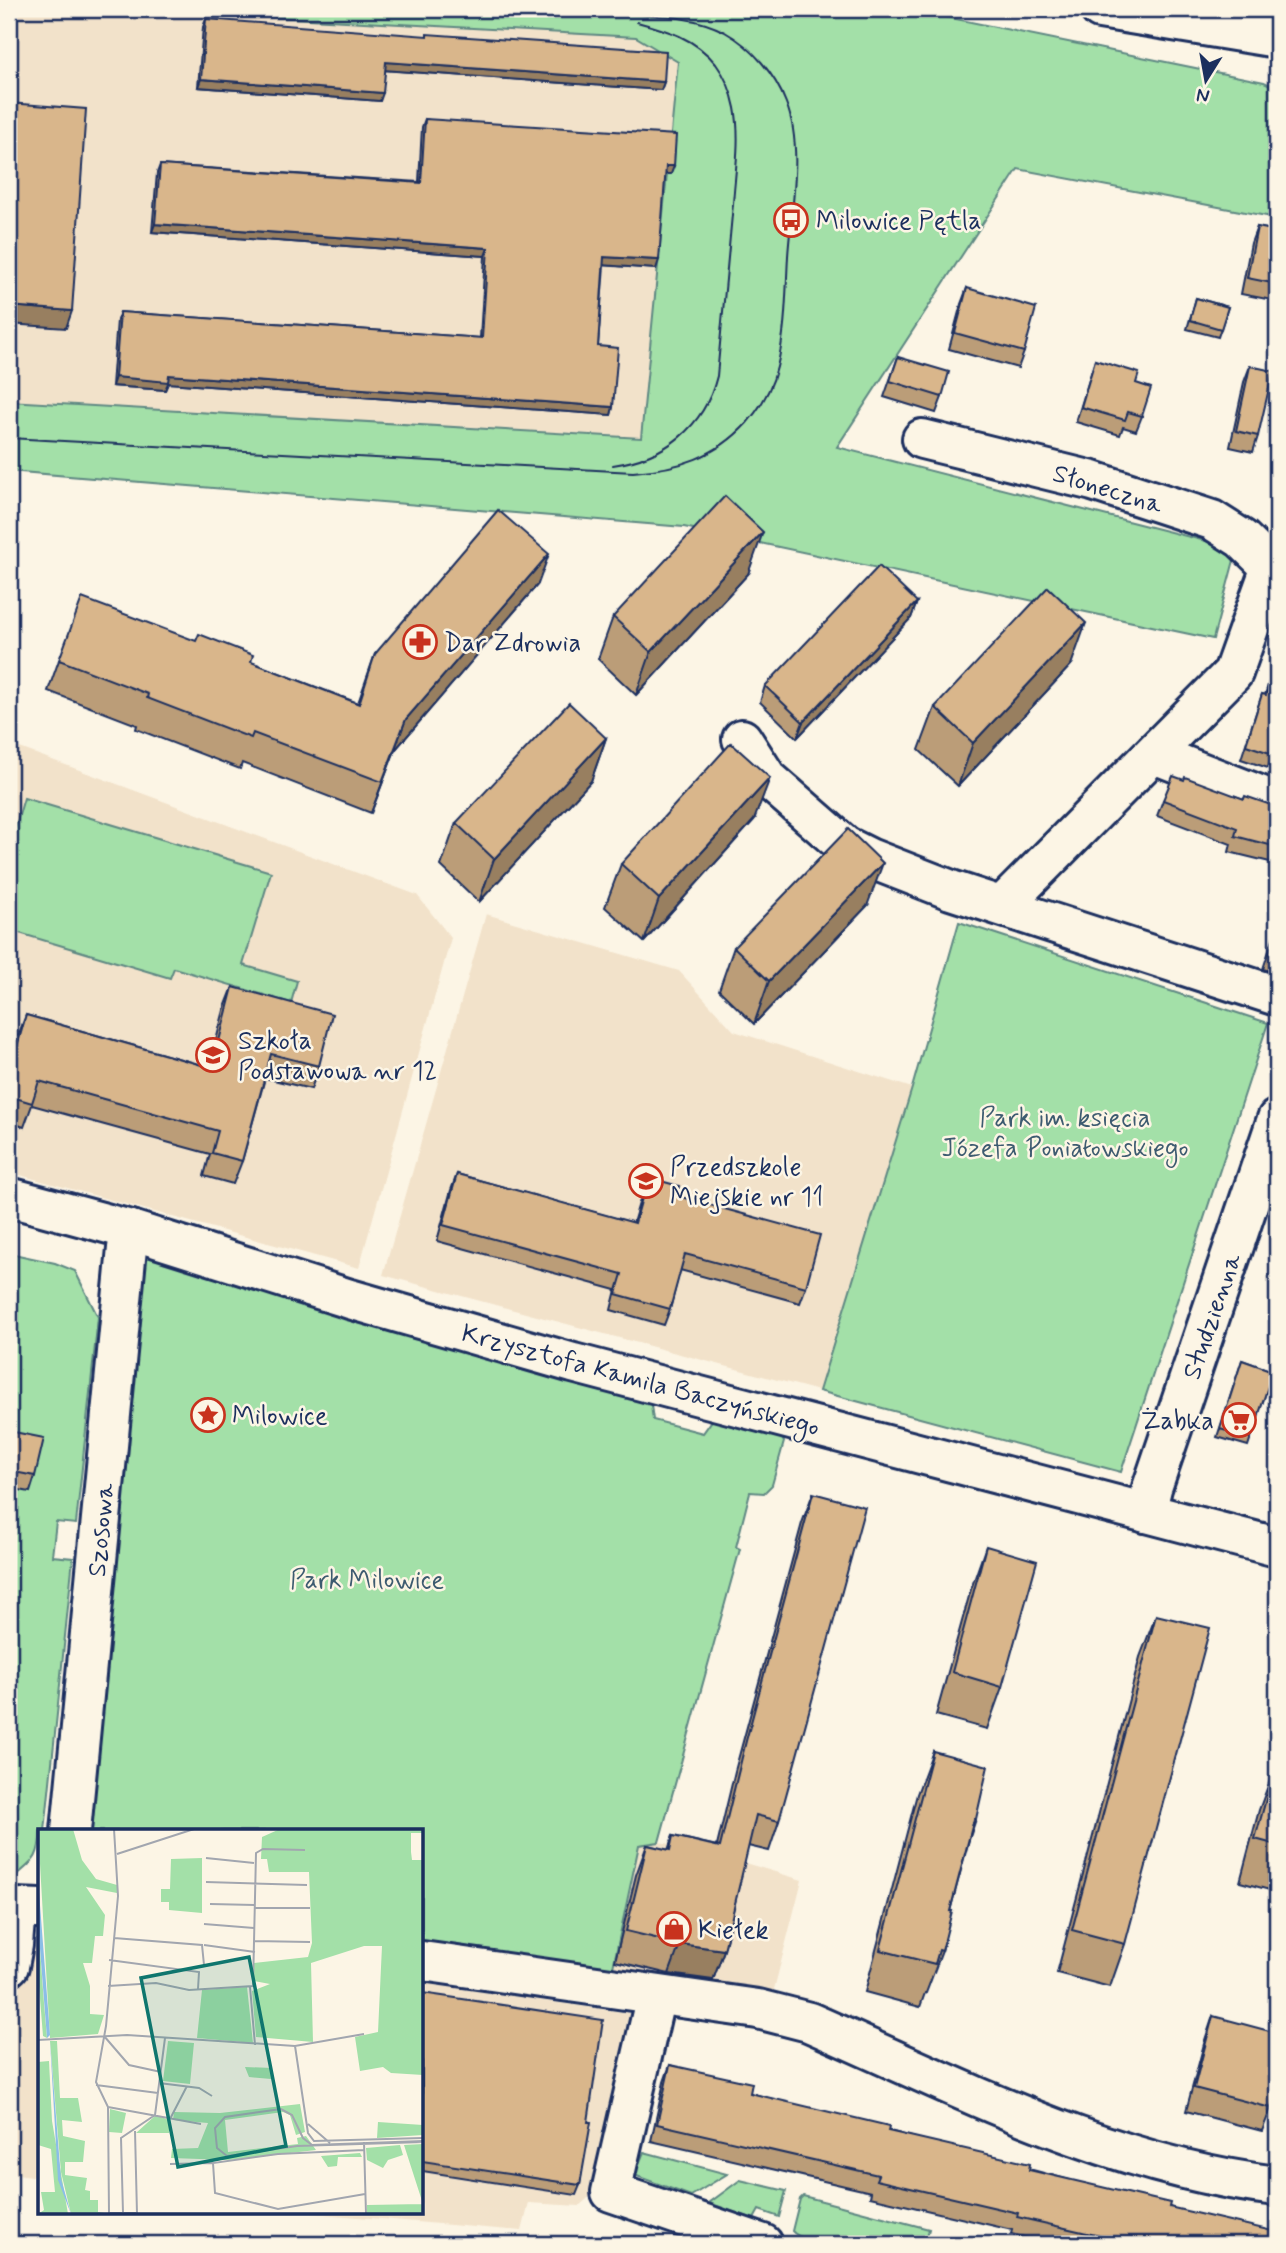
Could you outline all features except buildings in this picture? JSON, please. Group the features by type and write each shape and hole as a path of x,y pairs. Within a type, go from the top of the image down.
{"street":[{"path":"1100,9 1277,38"},
{"name":"Słoneczna","path":"922,439 1093,481 1212,520 1242,539 1274,570"},
{"path":"1002,906 1233,673 1274,570"},
{"path":"742,739 767,778 845,846 881,863 1002,906 1277,996"},
{"path":"1154,754 1277,802"},
{"name":"Studzienna","path":"1146,1513 1152,1488 1276,1129"},
{"name":"Krzysztofa Kamila Baczyńskiego","path":"9,1197 131,1230 350,1299 573,1363 1277,1547"},
{"name":"Szosowa","path":"71,1829 127,1248 131,1230"},
{"path":"9,1966 16,1908 38,1909"},
{"path":"424,1961 758,2009 809,2022 979,2097 1131,2157 1206,2175 1277,2186"},
{"path":"656,1995 611,2192 764,2244"}],"shaded area":[{"path":"9,9 127,9 636,37 678,62 641,438 9,401"},
{"name":"Szkoła Podstawowa nr 12","path":"9,744 417,895 451,938 359,1268 9,1172"},
{"name":"Przedszkole Miejskie nr 11","path":"486,914 679,971 734,1031 912,1088 819,1391 383,1275"},
{"path":"659,1842 694,1848 802,1880 771,2001 611,1977 639,1844"},
{"path":"38,1940 38,2177 9,2173 9,2008 19,1957"},
{"path":"424,1983 636,2014 603,2185 579,2206 529,2203 522,2231 323,2214 424,2214"}],"green space":[{"path":"127,9 907,9 1264,82 1277,88 1277,218 1018,169 837,447 1237,549 1213,639 684,527 9,471 9,401 641,438 678,62 636,37"},
{"path":"24,798 271,872 243,965 297,981 291,1003 174,968 170,978 9,930 9,849"},
{"name":"Park im. księcia Józefa Poniatowskiego","path":"959,922 1268,1023 1121,1472 819,1391 912,1088"},
{"name":"Park Milowice","path":"147,1252 650,1398 653,1420 703,1433 716,1415 778,1433 784,1442 772,1485 764,1493 750,1492 736,1547 740,1549 659,1842 639,1845 611,1977 424,1954 424,1829 87,1829 135,1268"},
{"path":"9,1253 55,1263 75,1271 98,1317 76,1524 56,1522 52,1556 73,1558 45,1829 38,1829 36,1856 9,1882"},
{"path":"644,2152 727,2174 691,2196 634,2175"},
{"path":"740,2180 786,2191 779,2217 759,2210 754,2219 709,2203"},
{"path":"803,2196 929,2229 925,2244 834,2244 801,2237 792,2231"}],"tram line":[{"path":"9,438 633,472 665,468 695,459 735,435 752,417 769,390 782,340 795,159 791,121 781,92 769,72 744,45 725,32 699,22 657,16 504,9"},
{"path":"613,465 649,455 679,437 692,425 711,394 717,376 737,156 735,108 728,85 716,64 690,41 637,22"}],"place":[{"name":"Milowice Pętla","path":"791,220"},
{"name":"Dar Zdrowia","path":"420,642"},
{"name":"Szkoła Podstawowa nr 12","path":"213,1055"},
{"name":"Przedszkole Miejskie nr 11","path":"646,1181"},
{"name":"Milowice","path":"208,1415"},
{"name":"Żabka","path":"1239,1420"},
{"name":"Kiełek","path":"674,1929"}]}
